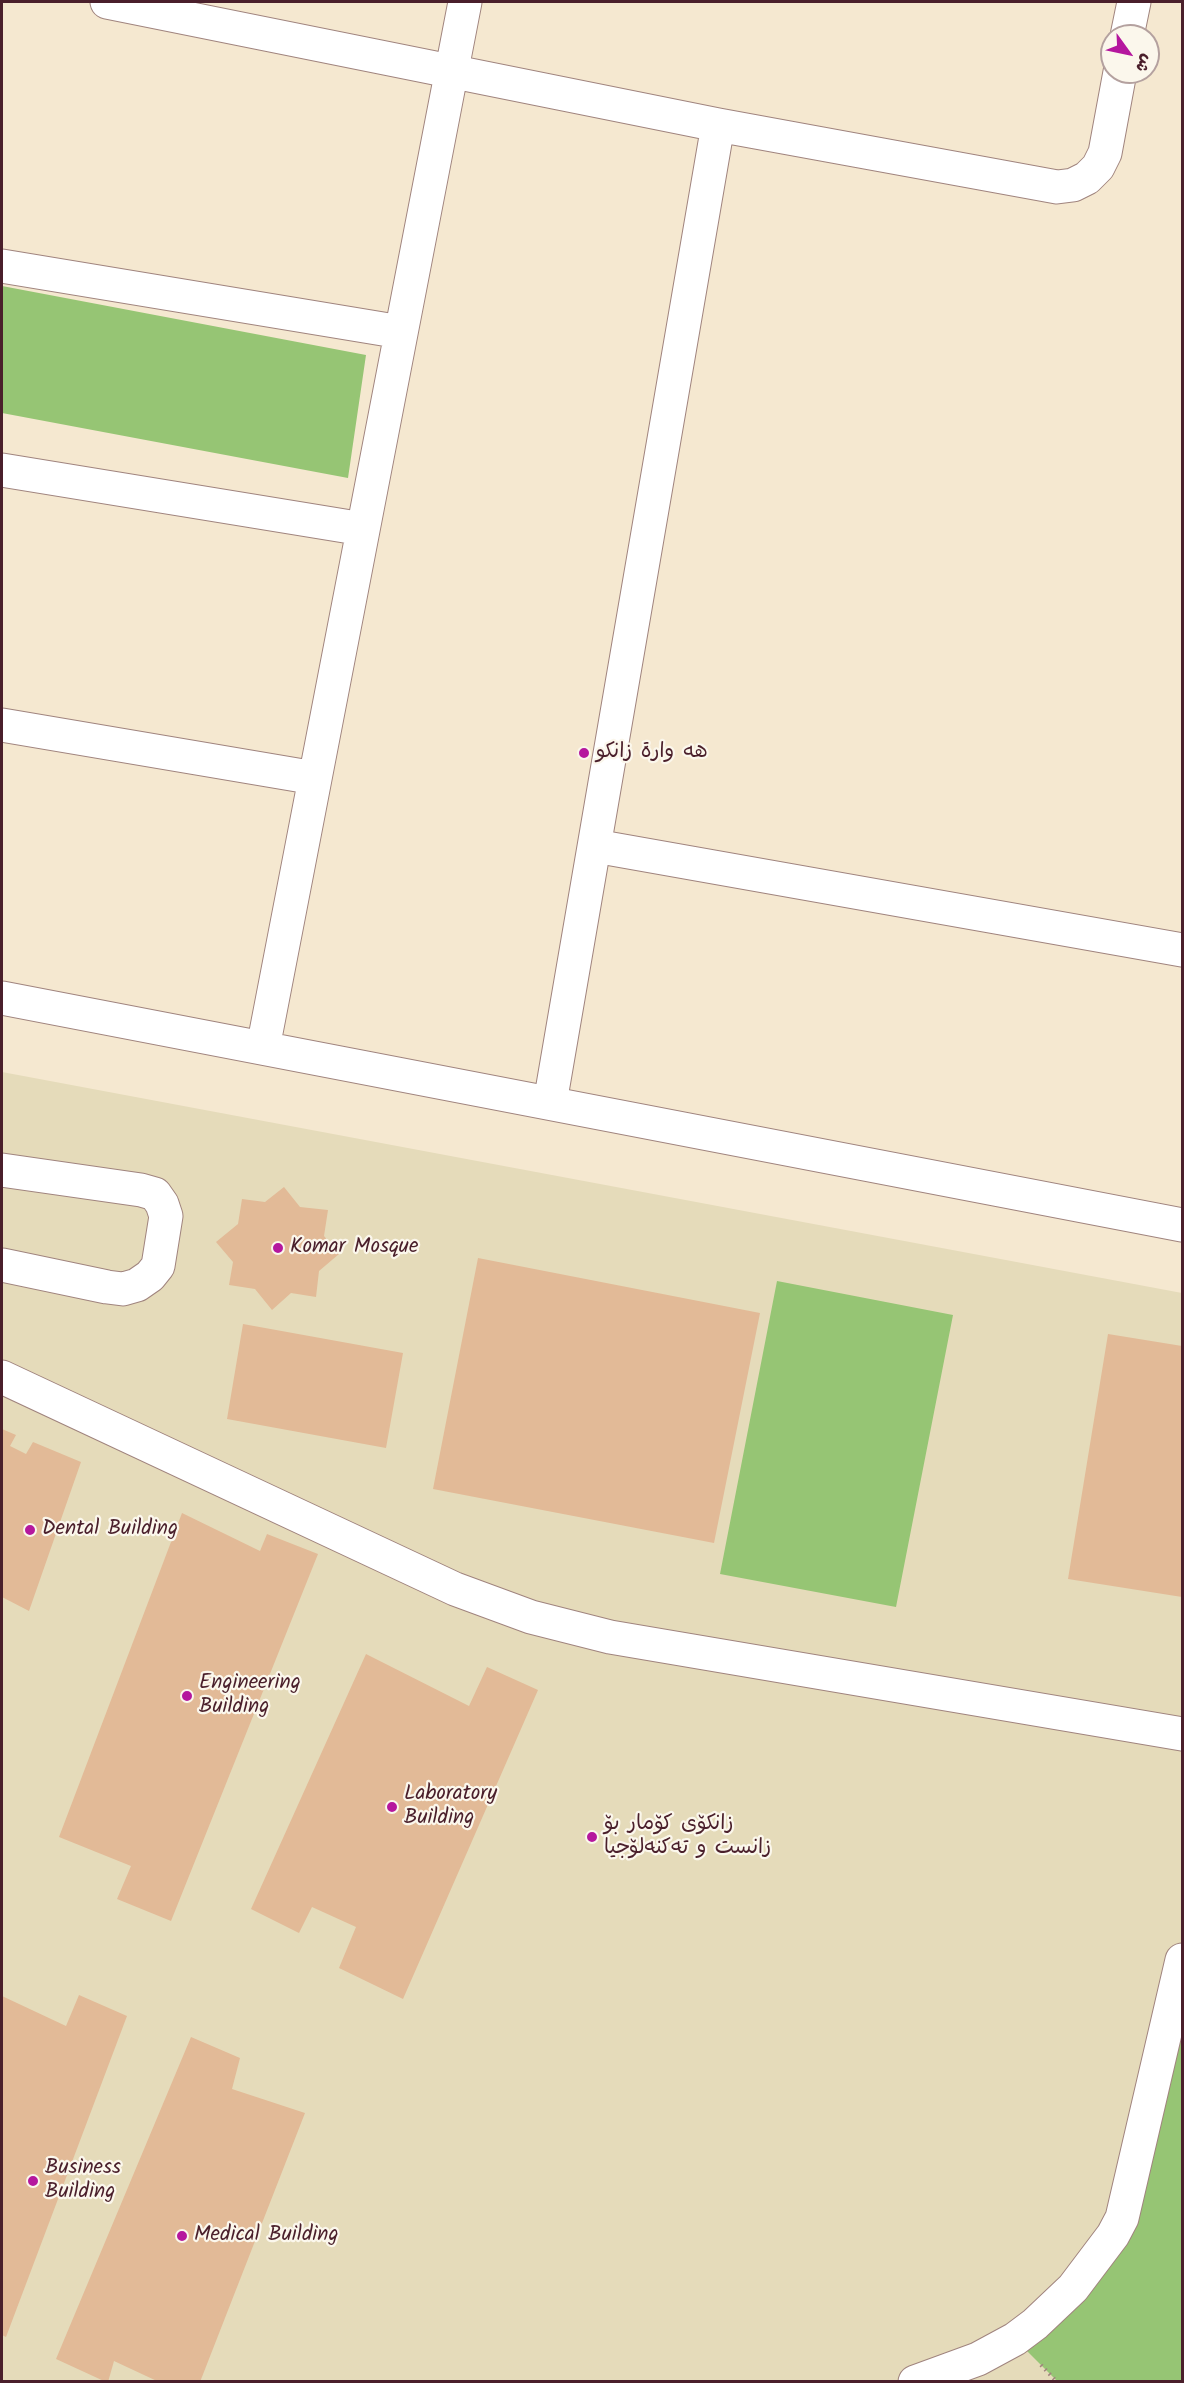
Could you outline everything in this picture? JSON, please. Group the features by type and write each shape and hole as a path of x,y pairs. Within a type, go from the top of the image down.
{"street":[{"path":"107,2 718,125 1057,187 1073,185 1087,178 1098,167 1105,153 1118,84"},
{"path":"263,1048 465,2"},
{"path":"1129,24 1134,2"},
{"path":"550,1103 718,125"},
{"path":"2,266 401,332"},
{"path":"2,470 363,529"},
{"path":"2,725 315,778"},
{"path":"595,846 1182,950"},
{"path":"2,998 1182,1225"},
{"path":"2,1170 156,1194 166,1216 158,1266 138,1286 123,1289 3,1271"},
{"path":"2,1377 455,1589 531,1617 610,1637 1182,1734"},
{"path":"915,2382 978,2359 1015,2339 1035,2324 1072,2288 1103,2251 1122,2218 1181,1977"}],"shaded area":[{"name":"زانکۆی کۆمار بۆ زانست و تەکنەلۆجیا","path":"2,1072 1182,1293 1182,2381 2,2381"}],"green space":[{"path":"2,286 366,355 348,478 2,413"},
{"path":"777,1281 953,1315 896,1607 720,1574"},
{"path":"1182,1986 1182,2381 1057,2381 1015,2339 1089,2270"}],"building":[{"name":"Komar Mosque","path":"284,1187 300,1207 328,1210 324,1236 339,1254 319,1271 316,1297 291,1293 272,1310 255,1289 229,1285 233,1262 216,1242 238,1224 242,1199 265,1202"},
{"path":"478,1258 760,1313 714,1543 433,1489"},
{"path":"243,1324 403,1353 386,1448 227,1419"},
{"path":"1108,1334 1182,1346 1182,1597 1068,1579"},
{"name":"Dental Building","path":"2,1429 16,1435 10,1446 26,1454 33,1442 81,1462 29,1611 2,1597"},
{"name":"Engineering Building","path":"182,1513 260,1551 267,1534 318,1554 171,1921 117,1899 131,1866 59,1837"},
{"name":"Laboratory Building","path":"366,1654 469,1706 487,1667 538,1690 403,1999 339,1968 356,1927 312,1907 299,1933 251,1909"},
{"name":"Business Building","path":"79,1995 127,2016 6,2337 2,2335 2,1996 66,2026"},
{"name":"Medical Building","path":"191,2037 240,2058 232,2089 305,2113 200,2382 159,2382 114,2361 108,2382 106,2382 56,2359"}],"place":[{"name":"هه وارة زانكو","path":"584,753"},
{"name":"Komar Mosque","path":"278,1248"},
{"name":"Dental Building","path":"30,1530"},
{"name":"Engineering Building","path":"187,1696"},
{"name":"Laboratory Building","path":"392,1807"},
{"name":"زانکۆی کۆمار بۆ زانست و تەکنەلۆجیا","path":"592,1837"},
{"name":"Business Building","path":"33,2181"},
{"name":"Medical Building","path":"182,2236"}]}
